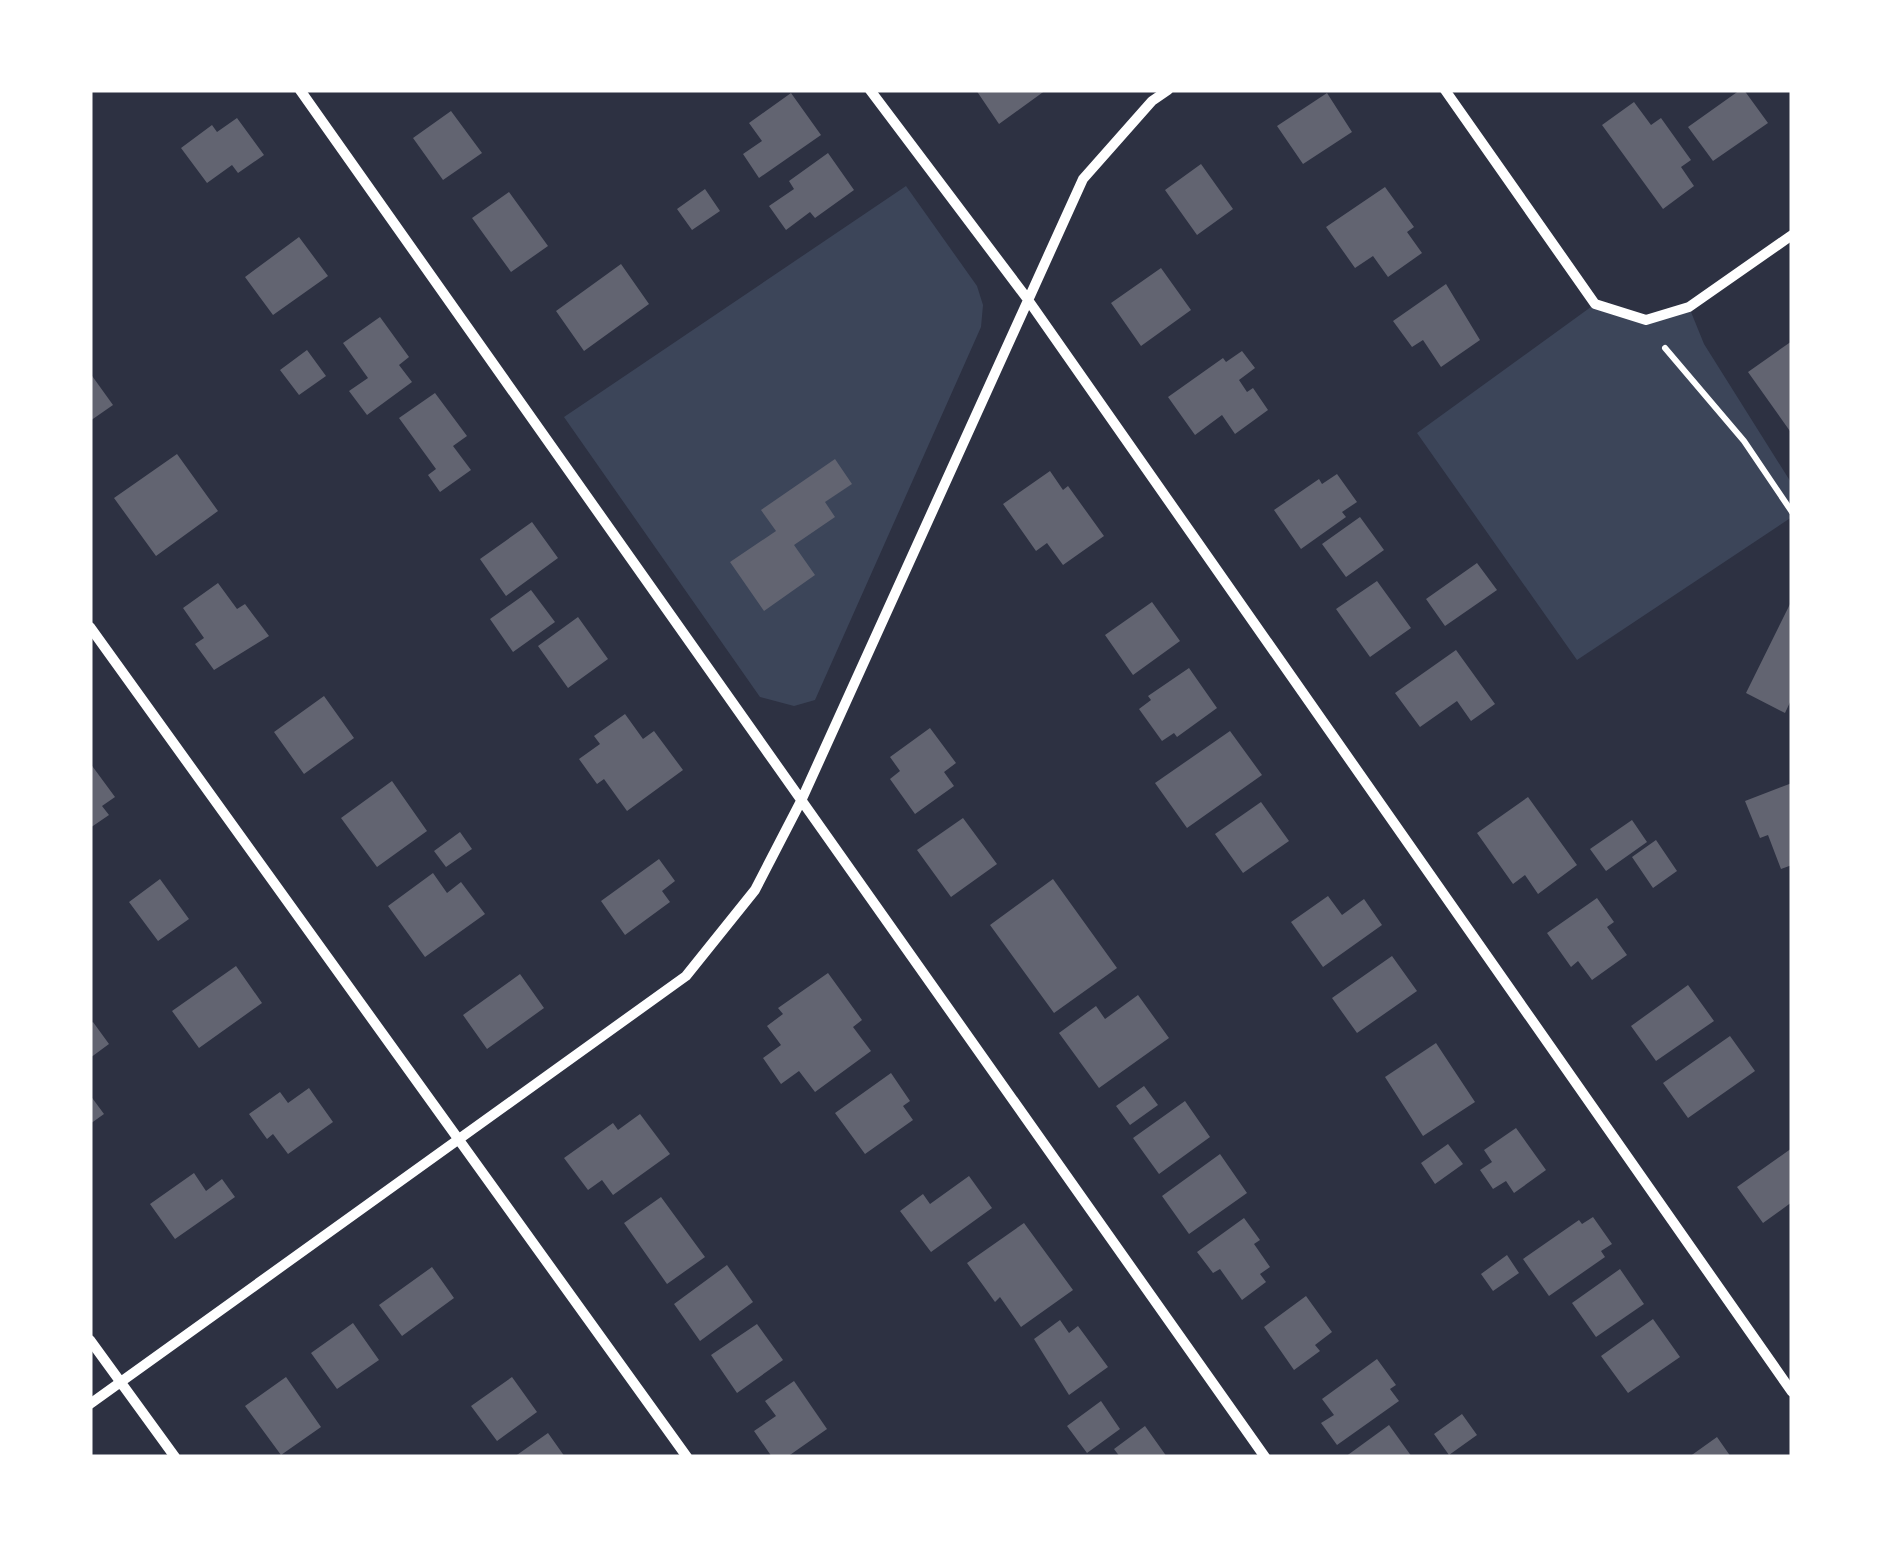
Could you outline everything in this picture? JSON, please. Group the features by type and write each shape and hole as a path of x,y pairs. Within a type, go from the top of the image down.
{"street":[{"path":"300,90 1265,1457"},
{"path":"870,90 1026,297 1792,1392"},
{"path":"90,1404 460,1142 686,976 755,890 801,801 1026,297 1083,180 1152,101 1168,90"},
{"path":"1445,90 1595,304 1646,320 1690,307 1792,234"},
{"path":"90,627 687,1457"},
{"path":"90,1340 174,1457"}],"path":[{"path":"1666,348 1744,442 1792,512"}],"shaded area":[{"path":"906,186 977,286 983,305 981,327 815,700 794,706 760,697 564,417"},
{"path":"1595,304 1646,320 1689,307 1704,344 1792,484 1792,517 1577,660 1417,433"}],"building":[{"path":"976,90 1046,90 999,124"},
{"path":"1744,90 1768,123 1713,161 1688,127"},
{"path":"791,93 821,135 759,178 743,154 762,141 749,123"},
{"path":"1327,93 1352,132 1303,164 1277,126"},
{"path":"1634,102 1651,125 1661,118 1691,160 1681,167 1694,186 1663,209 1602,125"},
{"path":"451,111 482,153 443,180 413,138"},
{"path":"237,118 264,155 238,173 232,165 207,183 181,148 212,125 217,132"},
{"path":"828,153 854,190 815,218 810,212 786,230 769,206 794,189 789,181"},
{"path":"1201,164 1233,209 1197,235 1165,190"},
{"path":"1385,187 1414,227 1407,232 1422,253 1388,277 1373,256 1355,268 1326,227"},
{"path":"705,189 720,211 692,230 677,209"},
{"path":"509,192 548,246 511,272 472,218"},
{"path":"299,237 328,276 273,315 245,277"},
{"path":"621,264 649,304 584,351 556,311"},
{"path":"1161,268 1191,310 1141,346 1111,303"},
{"path":"1446,284 1480,340 1441,367 1423,340 1412,347 1393,321"},
{"path":"380,317 409,357 399,365 412,382 367,415 349,391 368,378 343,343"},
{"path":"1792,341 1792,434 1748,372"},
{"path":"307,350 326,376 299,395 280,370"},
{"path":"1242,351 1255,368 1239,380 1247,392 1253,388 1268,410 1235,434 1222,415 1195,435 1168,397 1223,358 1226,362"},
{"path":"90,373 113,405 90,421"},
{"path":"435,393 467,436 453,446 471,470 440,492 428,475 436,469 399,418"},
{"path":"177,454 218,511 156,556 114,498"},
{"path":"835,459 852,484 825,502 835,517 794,545 815,575 764,611 730,562 776,531 761,510"},
{"path":"1050,471 1063,490 1068,486 1104,536 1063,565 1047,543 1036,551 1003,504"},
{"path":"1337,474 1357,502 1342,512 1346,517 1301,549 1274,510 1319,479 1322,484"},
{"path":"1360,517 1384,550 1346,577 1322,544"},
{"path":"532,522 558,558 506,596 480,559"},
{"path":"1477,563 1497,590 1445,626 1426,599"},
{"path":"1377,581 1411,628 1370,657 1336,609"},
{"path":"218,583 237,609 245,604 269,636 214,670 195,644 204,638 183,608"},
{"path":"531,590 555,622 513,652 490,619"},
{"path":"1792,600 1792,698 1785,713 1746,693"},
{"path":"1152,602 1180,641 1133,675 1105,635"},
{"path":"578,617 608,659 568,688 538,646"},
{"path":"1456,650 1495,704 1471,721 1457,701 1420,727 1395,693"},
{"path":"1189,668 1217,708 1177,737 1174,733 1162,741 1139,709 1151,700 1148,696"},
{"path":"324,696 354,738 304,774 274,732"},
{"path":"625,714 643,739 654,731 683,770 627,811 604,779 597,784 579,759 600,744 594,736"},
{"path":"930,728 956,763 944,772 954,786 915,814 890,779 900,771 890,757"},
{"path":"1230,731 1262,775 1187,828 1155,783"},
{"path":"90,763 115,797 102,806 109,815 90,828"},
{"path":"392,781 427,831 377,867 341,818"},
{"path":"1792,783 1792,865 1781,869 1768,835 1760,838 1745,801"},
{"path":"1528,797 1577,865 1538,894 1525,875 1513,884 1477,833"},
{"path":"1261,802 1289,841 1243,873 1215,834"},
{"path":"963,818 997,864 951,897 917,850"},
{"path":"1632,820 1647,842 1606,871 1590,849"},
{"path":"460,832 472,849 446,867 434,851"},
{"path":"1656,840 1677,871 1653,888 1632,857"},
{"path":"659,859 675,881 662,891 670,902 625,935 601,901"},
{"path":"433,873 447,893 461,882 485,914 425,957 388,906"},
{"path":"160,879 189,919 158,941 129,902"},
{"path":"1053,879 1117,968 1054,1013 990,925"},
{"path":"1328,896 1342,915 1364,899 1382,925 1323,967 1291,922"},
{"path":"1597,898 1614,922 1607,927 1627,955 1592,980 1578,961 1571,967 1547,933"},
{"path":"1392,956 1417,991 1357,1033 1332,998"},
{"path":"236,966 262,1003 199,1048 172,1011"},
{"path":"828,973 862,1020 853,1027 871,1051 815,1092 799,1071 781,1084 763,1058 781,1045 767,1026 783,1014 778,1008"},
{"path":"520,974 544,1008 487,1049 463,1015"},
{"path":"1688,985 1714,1021 1656,1061 1631,1026"},
{"path":"1138,995 1169,1038 1099,1088 1059,1033 1096,1006 1105,1019"},
{"path":"93,1022 109,1044 90,1058 90,1024"},
{"path":"1730,1036 1755,1071 1688,1118 1663,1083"},
{"path":"1436,1043 1475,1102 1423,1136 1385,1077"},
{"path":"891,1073 910,1101 903,1106 913,1120 865,1154 835,1113"},
{"path":"1144,1086 1158,1105 1130,1125 1116,1106"},
{"path":"309,1088 333,1122 288,1154 273,1134 267,1139 249,1114 280,1092 288,1103"},
{"path":"90,1095 104,1114 90,1124"},
{"path":"1185,1101 1210,1137 1159,1174 1133,1138"},
{"path":"640,1114 670,1154 613,1195 602,1180 588,1190 564,1158 613,1123 618,1130"},
{"path":"1516,1128 1546,1170 1514,1193 1506,1181 1493,1189 1480,1170 1492,1162 1484,1150"},
{"path":"1448,1144 1463,1164 1435,1184 1421,1163"},
{"path":"1792,1148 1792,1202 1763,1223 1737,1187"},
{"path":"1220,1154 1247,1193 1189,1234 1162,1196"},
{"path":"194,1173 206,1191 222,1179 235,1197 175,1239 150,1204"},
{"path":"969,1176 992,1208 931,1252 900,1211 923,1194 930,1204"},
{"path":"661,1197 705,1257 667,1284 624,1223"},
{"path":"1593,1217 1612,1244 1601,1251 1605,1257 1549,1296 1523,1259 1579,1220 1582,1224"},
{"path":"1244,1218 1260,1240 1254,1244 1270,1267 1260,1274 1266,1282 1242,1300 1220,1269 1213,1273 1197,1252"},
{"path":"1024,1223 1073,1290 1021,1327 1000,1297 995,1302 967,1263"},
{"path":"1507,1255 1519,1273 1493,1291 1481,1274"},
{"path":"727,1265 753,1302 700,1341 674,1304"},
{"path":"432,1267 454,1298 402,1336 379,1305"},
{"path":"1620,1269 1644,1304 1596,1337 1572,1303"},
{"path":"1306,1296 1332,1332 1315,1345 1320,1351 1294,1370 1264,1327"},
{"path":"1653,1319 1680,1357 1628,1393 1601,1356"},
{"path":"1060,1320 1069,1333 1078,1326 1108,1367 1069,1395 1034,1339"},
{"path":"353,1323 379,1360 337,1389 311,1353"},
{"path":"757,1324 783,1360 737,1393 711,1355"},
{"path":"1377,1359 1396,1385 1390,1389 1399,1401 1337,1445 1321,1423 1334,1415 1322,1399"},
{"path":"286,1377 321,1427 281,1455 245,1406"},
{"path":"512,1377 537,1412 497,1441 471,1406"},
{"path":"794,1381 827,1429 787,1457 772,1457 754,1431 776,1416 765,1401"},
{"path":"1101,1401 1120,1429 1087,1453 1067,1426"},
{"path":"1462,1414 1477,1435 1449,1455 1434,1434"},
{"path":"1389,1425 1412,1457 1345,1457"},
{"path":"1145,1426 1167,1457 1120,1457 1114,1449"},
{"path":"548,1433 565,1457 514,1457"},
{"path":"1717,1437 1731,1457 1689,1457"}]}
